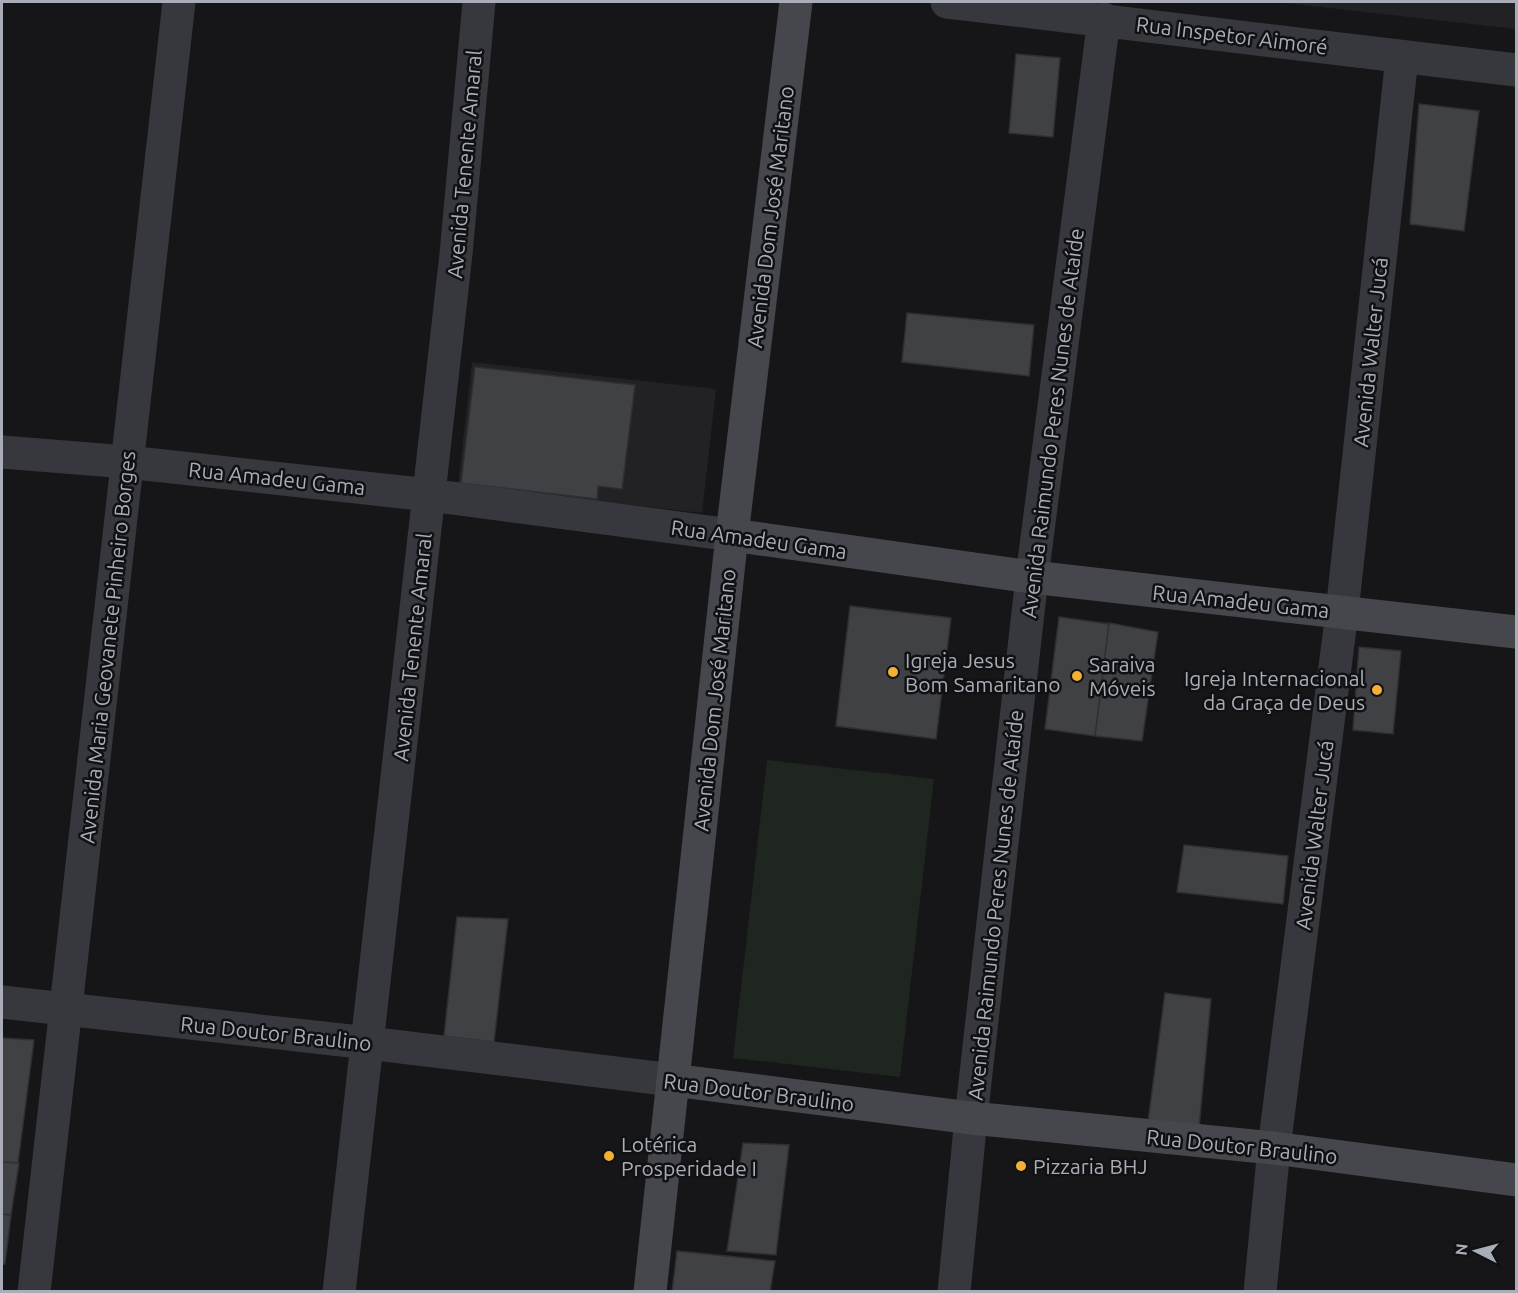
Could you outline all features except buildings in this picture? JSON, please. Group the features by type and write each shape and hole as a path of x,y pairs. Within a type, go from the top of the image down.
{"street":[{"name":"Avenida Maria Geovanete Pinheiro Borges","path":"34,1292 179,2"},
{"name":"Avenida Tenente Amaral","path":"339,1292 456,254 479,2"},
{"name":"Avenida Dom José Maritano","path":"650,1292 732,535 796,2"},
{"name":"Rua Inspetor Aimoré","path":"947,2 1516,70"},
{"name":"Avenida Raimundo Peres Nunes de Ataíde","path":"954,1292 971,1118 1032,577 1104,19"},
{"name":"Avenida Walter Jucá","path":"1260,1292 1274,1148 1342,612 1402,57"},
{"name":"Rua Amadeu Gama","path":"2,452 128,462 429,495 1032,577 1516,632"},
{"name":"Rua Doutor Braulino","path":"2,1002 368,1043 971,1118 1274,1148 1516,1180"}],"shaded area":[{"path":"1276,2 1516,2 1516,29"},
{"path":"472,362 716,389 702,513 458,485"},
{"path":"767,760 934,779 900,1077 733,1058"}],"place":[{"name":"Igreja Jesus Bom Samaritano","path":"893,672"},
{"name":"Saraiva Móveis","path":"1077,676"},
{"name":"Igreja Internacional da Graça de Deus","path":"1377,690"},
{"name":"Lotérica Prosperidade I","path":"609,1156"},
{"name":"Pizzaria BHJ","path":"1021,1166"}]}
